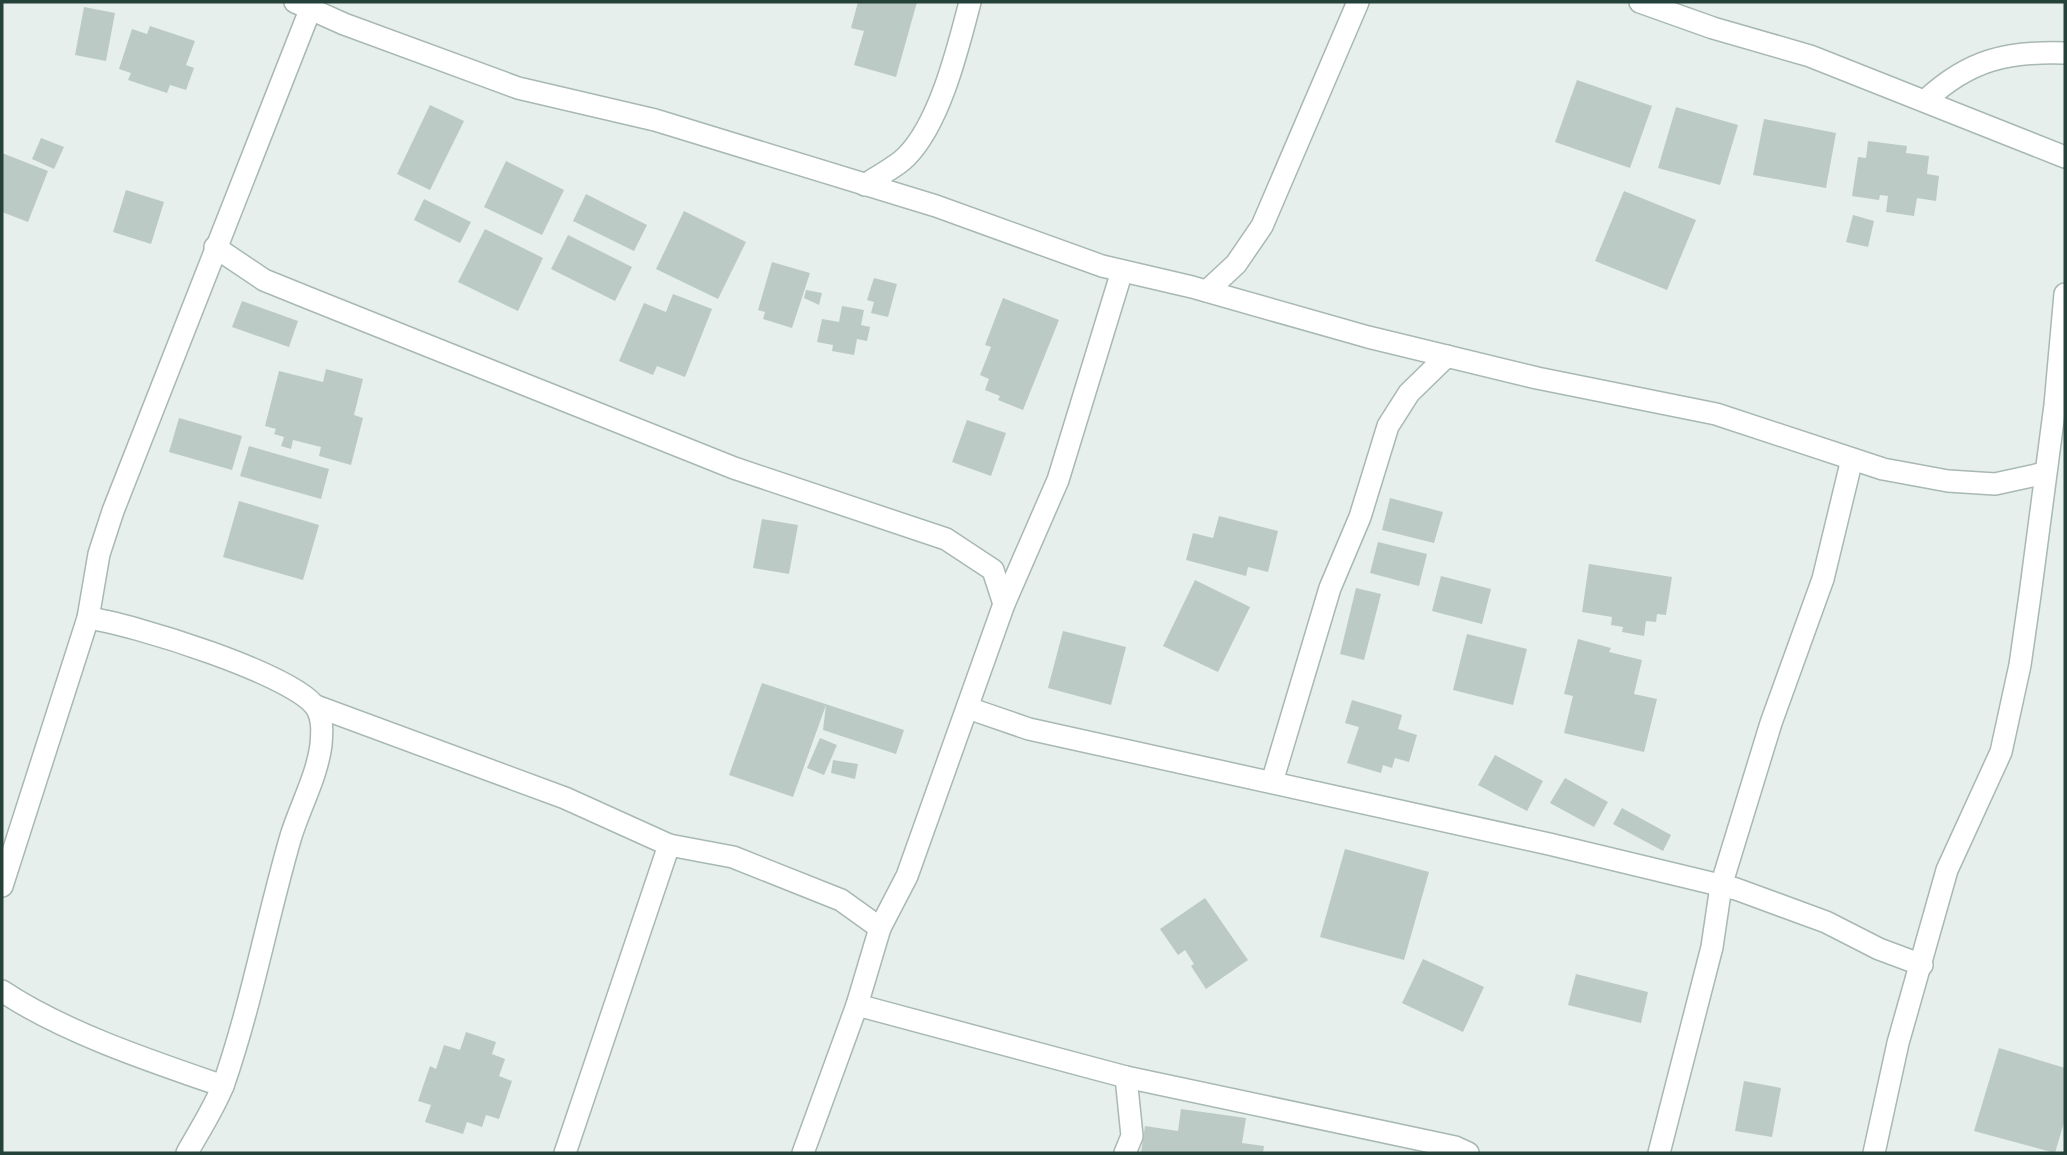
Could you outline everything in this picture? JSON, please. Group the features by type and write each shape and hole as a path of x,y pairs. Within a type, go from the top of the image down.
{"street":[{"path":"865,185 906,157 926,126 950,74 970,2"},
{"path":"1207,291 1236,264 1262,226 1358,2"},
{"path":"1640,2 1713,28 1810,55 2065,157"},
{"path":"2,886 88,618 99,554 113,510 215,247 302,6 518,88 655,120 865,185 1122,271 1537,378 1716,414 1883,470 1948,481 1995,484 2045,473"},
{"path":"1926,100 1941,86 1978,63 2007,55 2065,53"},
{"path":"215,247 264,280 310,299 734,468 946,539 993,570 1004,604"},
{"path":"803,1153 857,1005 880,928 907,876 1004,604 1058,480 1122,271"},
{"path":"1874,1153 1898,1043 1947,870 2001,752 2020,665 2065,294"},
{"path":"1272,782 1330,588 1360,517 1388,426 1409,393 1447,356"},
{"path":"1659,1153 1712,947 1721,886 1771,723 1823,579 1852,459"},
{"path":"88,618 136,627 217,655 292,687 316,706 565,798 669,845 733,857 841,900 880,928"},
{"path":"187,1153 223,1086 257,972 291,837 321,747 322,719 316,706"},
{"path":"968,708 1029,729 1721,886 1826,922 1879,949 1922,965"},
{"path":"565,1153 669,845"},
{"path":"2,991 54,1019 156,1063 223,1086"},
{"path":"857,1005 1126,1077 1455,1147 1468,1153"},
{"path":"1125,1153 1132,1136 1126,1077"}],"building":[{"path":"858,2 917,2 896,77 854,65 864,31 851,28"},
{"path":"84,7 115,13 106,61 75,55"},
{"path":"150,26 195,41 186,65 194,68 186,90 170,85 167,93 128,80 131,73 119,69 132,29 147,34"},
{"path":"1577,80 1652,106 1630,168 1555,142"},
{"path":"430,105 464,121 430,190 397,174"},
{"path":"1676,107 1738,125 1720,185 1658,168"},
{"path":"1764,119 1836,133 1826,188 1753,175"},
{"path":"41,138 64,147 54,169 32,159"},
{"path":"1868,141 1907,146 1906,153 1929,156 1927,174 1939,176 1936,201 1917,198 1914,216 1886,212 1888,196 1880,195 1879,200 1852,196 1858,157 1866,158"},
{"path":"2,153 48,171 28,222 2,212"},
{"path":"506,161 564,190 542,235 484,207"},
{"path":"126,190 164,202 151,244 113,232"},
{"path":"1624,191 1696,220 1667,290 1595,261"},
{"path":"586,194 647,225 634,251 573,221"},
{"path":"424,199 471,222 460,243 414,220"},
{"path":"684,211 746,242 718,299 656,269"},
{"path":"1853,215 1874,221 1868,247 1846,242"},
{"path":"485,229 543,258 518,311 458,282"},
{"path":"568,235 632,267 615,301 551,269"},
{"path":"772,262 810,273 792,328 763,319 765,312 758,310"},
{"path":"874,278 897,284 888,317 871,313 874,302 867,300"},
{"path":"806,290 822,293 819,305 804,298"},
{"path":"673,294 712,309 685,377 657,366 653,375 619,361 644,303 666,312"},
{"path":"1003,298 1059,320 1023,410 998,400 1000,396 985,390 989,379 980,375 991,347 985,345"},
{"path":"242,301 298,321 289,347 232,327"},
{"path":"842,306 864,310 861,325 870,327 867,341 857,339 854,355 832,351 833,345 817,342 822,319 839,322"},
{"path":"326,369 363,379 354,415 363,418 351,465 319,456 321,447 293,440 291,449 281,446 284,437 274,434 276,429 265,426 279,371 323,382"},
{"path":"179,418 242,436 232,470 169,452"},
{"path":"967,420 1006,433 991,476 952,462"},
{"path":"249,446 329,469 321,499 240,476"},
{"path":"1390,498 1443,512 1434,543 1382,530"},
{"path":"239,501 319,525 303,580 223,557"},
{"path":"1219,516 1278,531 1268,572 1248,567 1246,576 1186,560 1193,533 1213,538"},
{"path":"762,519 798,525 789,574 753,568"},
{"path":"1378,542 1427,554 1419,586 1370,573"},
{"path":"1589,564 1672,577 1666,615 1657,614 1656,622 1646,621 1644,636 1622,632 1623,627 1611,625 1612,617 1582,612"},
{"path":"1441,576 1491,589 1482,624 1432,611"},
{"path":"1195,580 1250,607 1218,672 1163,646"},
{"path":"1356,588 1381,594 1364,660 1340,654"},
{"path":"1063,631 1126,647 1111,705 1048,688"},
{"path":"1467,634 1527,649 1513,705 1453,690"},
{"path":"1578,639 1611,648 1609,652 1642,660 1634,694 1657,699 1644,752 1564,733 1573,696 1564,694"},
{"path":"762,683 904,730 896,754 823,730 826,705 793,797 729,775"},
{"path":"1352,700 1402,715 1398,729 1417,735 1409,762 1395,758 1392,768 1383,765 1381,773 1347,763 1359,727 1345,723"},
{"path":"820,738 837,745 824,775 807,768"},
{"path":"1495,755 1543,781 1527,811 1478,785"},
{"path":"833,760 858,764 855,779 831,773"},
{"path":"1565,778 1608,802 1594,827 1550,803"},
{"path":"1622,808 1671,835 1663,851 1613,824"},
{"path":"1345,849 1429,872 1404,960 1320,937"},
{"path":"1205,898 1248,960 1206,989 1191,966 1194,964 1185,950 1178,955 1160,929"},
{"path":"1423,959 1484,987 1463,1032 1402,1003"},
{"path":"1576,974 1648,992 1641,1023 1568,1005"},
{"path":"466,1032 496,1042 492,1054 505,1059 499,1076 512,1081 499,1119 486,1115 482,1127 467,1122 463,1134 425,1122 431,1105 418,1101 430,1066 436,1069 444,1045 460,1050"},
{"path":"1999,1048 2065,1068 2065,1119 2055,1153 1974,1131"},
{"path":"1744,1081 1781,1088 1772,1137 1735,1131"},
{"path":"1181,1109 1246,1118 1242,1143 1264,1146 1263,1153 1141,1153 1145,1126 1178,1131"}]}
